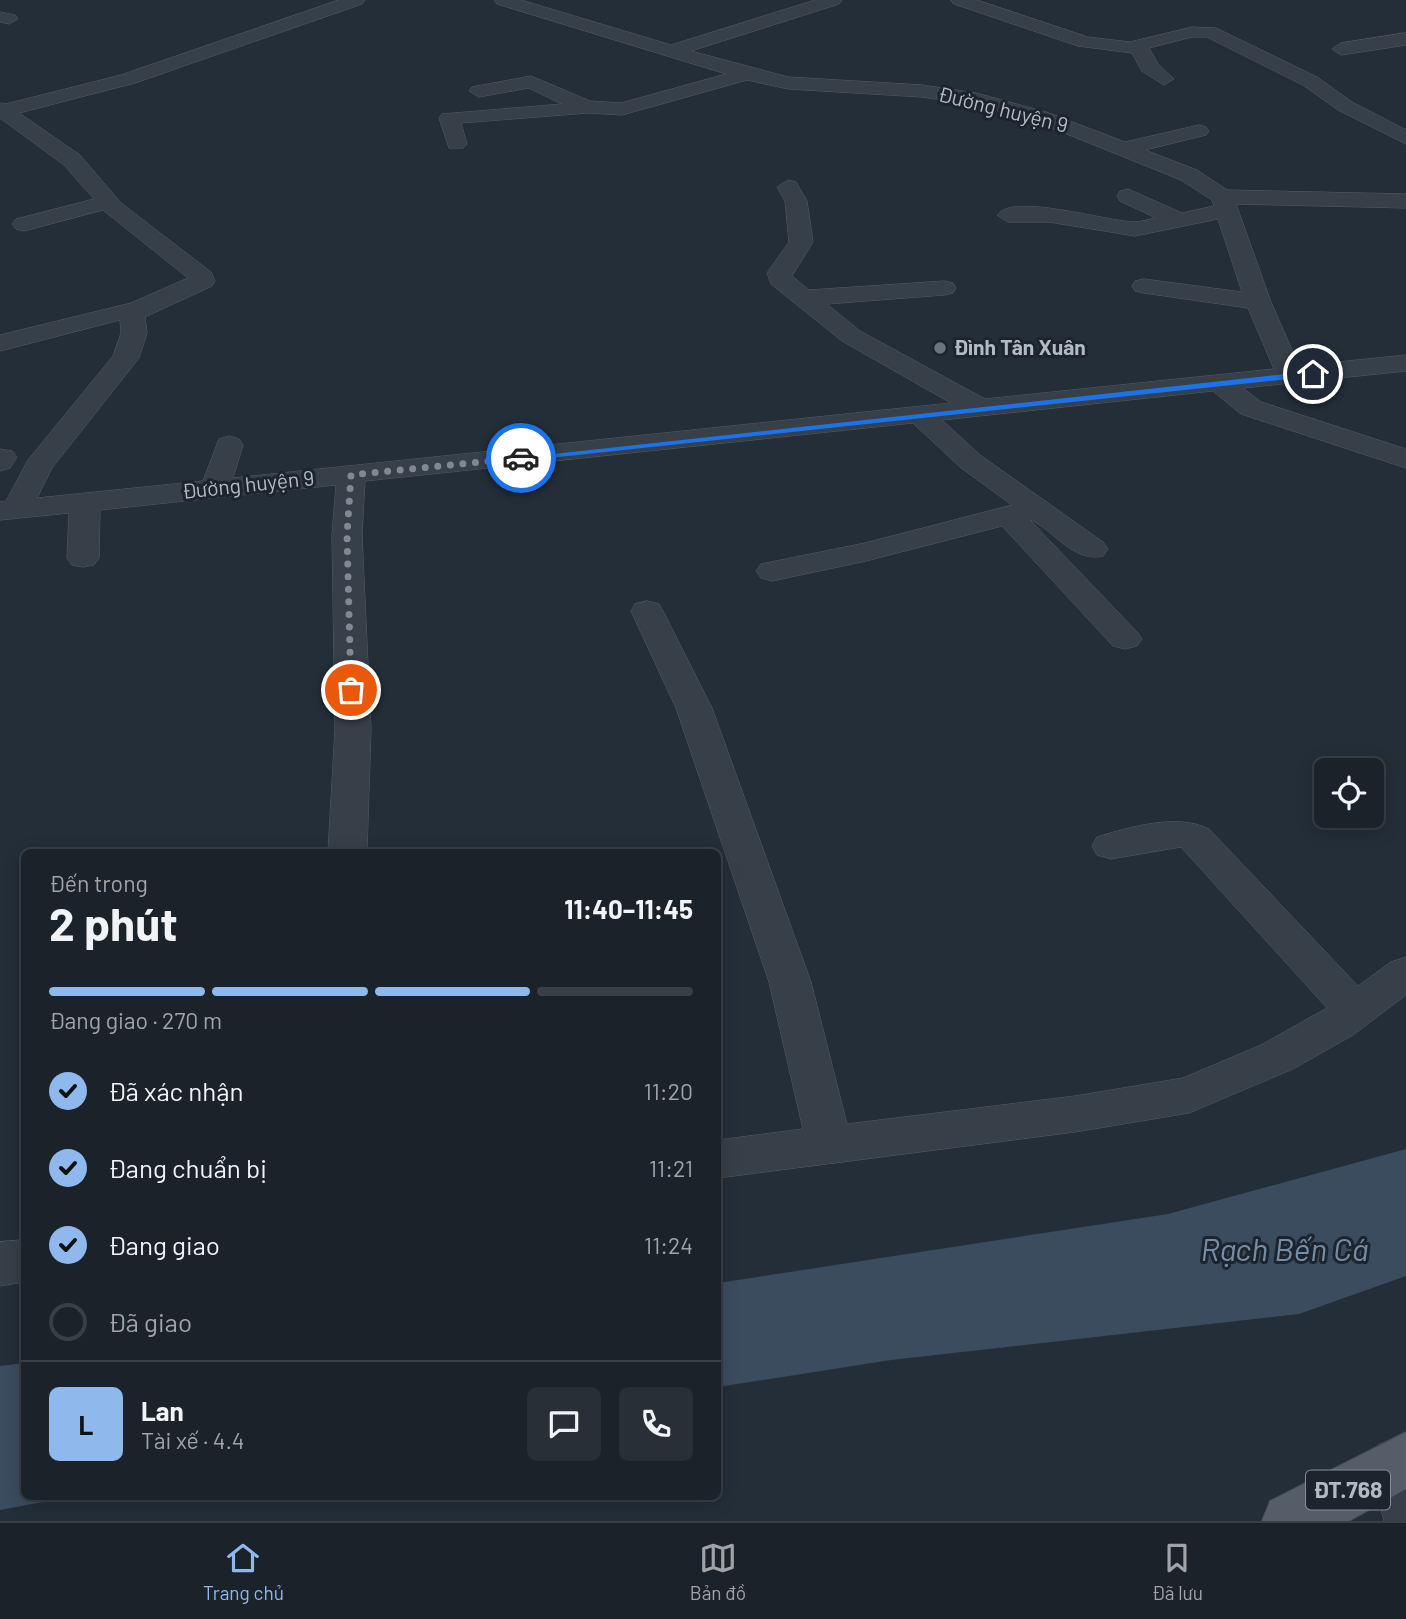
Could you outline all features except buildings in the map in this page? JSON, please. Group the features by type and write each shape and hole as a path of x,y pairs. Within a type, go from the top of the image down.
{"main road":[{"name":"ĐT.768","path":"1291,1521 1403,1476"}],"street":[{"path":"2,110 128,79 356,0"},
{"name":"Đường huyện 9","path":"503,0 747,74 810,85 949,93 1038,116 1127,148 1189,175 1216,190 1225,204"},
{"path":"675,50 833,0"},
{"path":"960,0 1085,42 1142,50 1149,66 1164,79"},
{"path":"1131,47 1204,24 1310,81 1345,106 1404,136"},
{"path":"1341,49 1406,39"},
{"path":"456,144 449,118 586,107 628,108 747,74"},
{"path":"480,91 531,82 586,107"},
{"path":"0,343 93,318 137,310 203,281 202,276 109,202 72,160 2,110"},
{"path":"1127,148 1199,131"},
{"path":"788,187 796,201 801,242 778,276 851,336 983,409"},
{"path":"1128,196 1179,219"},
{"path":"1009,215 1049,215 1135,229 1179,219 1225,204 1406,201"},
{"path":"24,224 109,202"},
{"path":"1225,204 1258,302 1290,376"},
{"path":"1144,286 1258,302"},
{"path":"804,298 944,288"},
{"path":"9,510 38,466 126,358 134,333 132,316 137,310"},
{"name":"Đường huyện 9","path":"9,510 1406,363"},
{"path":"1220,384 1251,408 1406,459"},
{"path":"920,416 1021,512 1125,639"},
{"path":"215,489 229,445"},
{"path":"347,849 353,729 347,535 351,475"},
{"path":"83,558 85,501"},
{"path":"772,571 866,552 1021,512 1092,549"},
{"path":"647,611 694,708 790,982 830,1143"},
{"path":"1111,846 1185,833 1195,838 1355,1011"},
{"path":"721,1159 1074,1114 1189,1095 1277,1058 1355,1011 1406,973"},
{"path":"0,1264 21,1261"}],"water":[{"name":"Rạch Bến Cá","path":"1406,1149 1406,1276 1299,1314 891,1360 721,1387 721,1283 1168,1214"},
{"path":"21,1363 21,1500 54,1500 0,1510 0,1366"}],"way so far":[{"path":"351,690 347,535 351,475 521,458"}],"place":[{"name":"Đình Tân Xuân","path":"940,348"}],"route":[{"path":"521,458 1313,374"}]}
